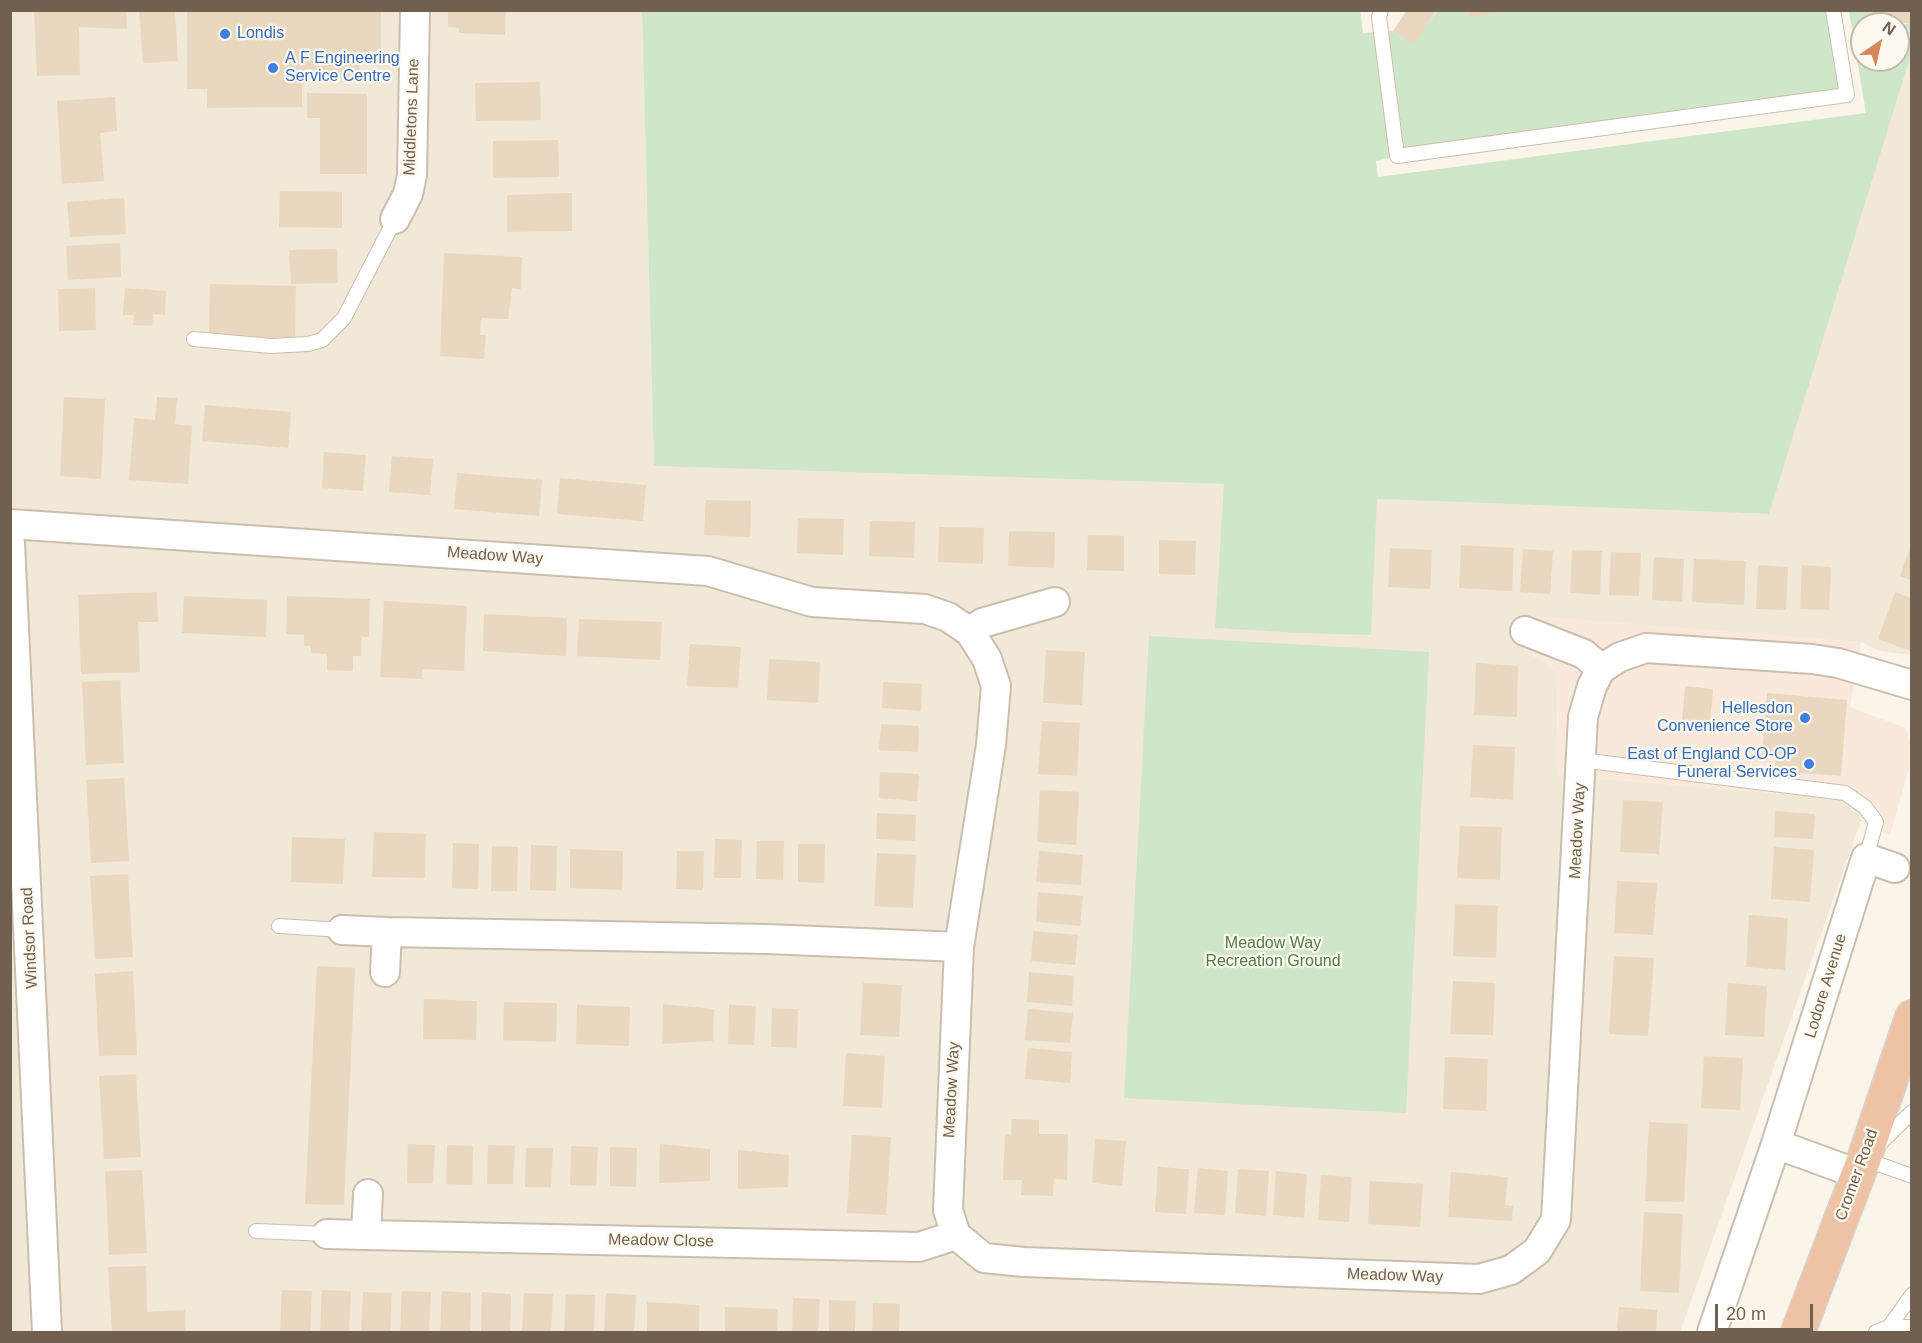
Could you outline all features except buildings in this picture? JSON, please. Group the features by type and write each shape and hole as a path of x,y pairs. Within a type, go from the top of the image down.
{"highway":[{"name":"Cromer Road","path":"1798,1332 1861,1167 1911,1017"}],"street":[{"name":"Middletons Lane","path":"395,219 408,194 412,175 415,10"},
{"name":"Meadow Way","path":"10,524 708,571 812,602 925,609 948,617 970,632 987,659 996,686 991,745 959,947 947,1174 948,1210 956,1235 984,1258 1024,1262 1479,1279 1511,1270 1537,1251 1556,1220 1583,717 1592,686 1601,669"},
{"name":"Windsor Road","path":"10,543 47,1332"},
{"path":"970,632 982,623 1055,602"},
{"path":"1525,631 1584,654 1601,669 1620,657 1646,648 1812,659 1839,663 1911,685"},
{"path":"1866,858 1895,868"},
{"name":"Lodore Avenue","path":"1712,1332 1776,1144 1866,858"},
{"path":"342,930 767,939 959,947"},
{"path":"385,972 387,932"},
{"path":"1776,1144 1861,1167"},
{"path":"366,1235 368,1194"},
{"name":"Meadow Close","path":"327,1234 919,1247 956,1235"}],"lane":[{"path":"1381,10 1379,17 1397,156 1847,95 1833,10"},
{"path":"194,339 271,346 308,344 322,340 344,318 395,219"},
{"path":"1581,760 1845,793 1865,807 1876,822 1866,858"},
{"path":"279,926 342,930"},
{"path":"1861,1167 1911,1112"},
{"path":"1861,1167 1911,1176"},
{"path":"256,1231 327,1234"},
{"path":"1883,1330 1911,1295"},
{"path":"1883,1330 1911,1327"}],"shaded area":[{"path":"10,11 642,11 654,466 1225,484 1215,628 1370,635 1377,499 1769,514 1905,72 1910,72 1911,51 1911,655 1880,651 1861,642 1833,640 1524,652 1546,662 1557,673 1558,775 1845,799 1860,811 1861,821 1680,1332 11,1332"},
{"path":"1526,615 1861,642 1850,707 1906,728 1911,745 1911,762 1890,835 1861,821 1860,811 1845,799 1558,775 1557,673 1546,662 1524,652"}],"green space":[{"path":"1360,10 1363,33 1393,31 1412,44 1437,11 1467,11 1468,16 1513,10 1833,11 1847,95 1397,156 1376,161 1378,177 1866,113 1859,72 1906,72 1769,514 1377,499 1371,635 1300,633 1215,628 1224,484 654,466 642,11"},
{"path":"1849,11 1878,11 1850,12 1850,17"},
{"path":"1911,23 1912,51 1910,57"},
{"name":"Meadow Way Recreation Ground","path":"1149,636 1429,652 1406,1113 1124,1098"}],"place":[{"name":"Londis","path":"225,34"},
{"name":"A F Engineering Service Centre","path":"273,68"},
{"name":"Hellesdon Convenience Store","path":"1805,718"},
{"name":"East of England CO-OP Funeral Services","path":"1809,764"}]}
